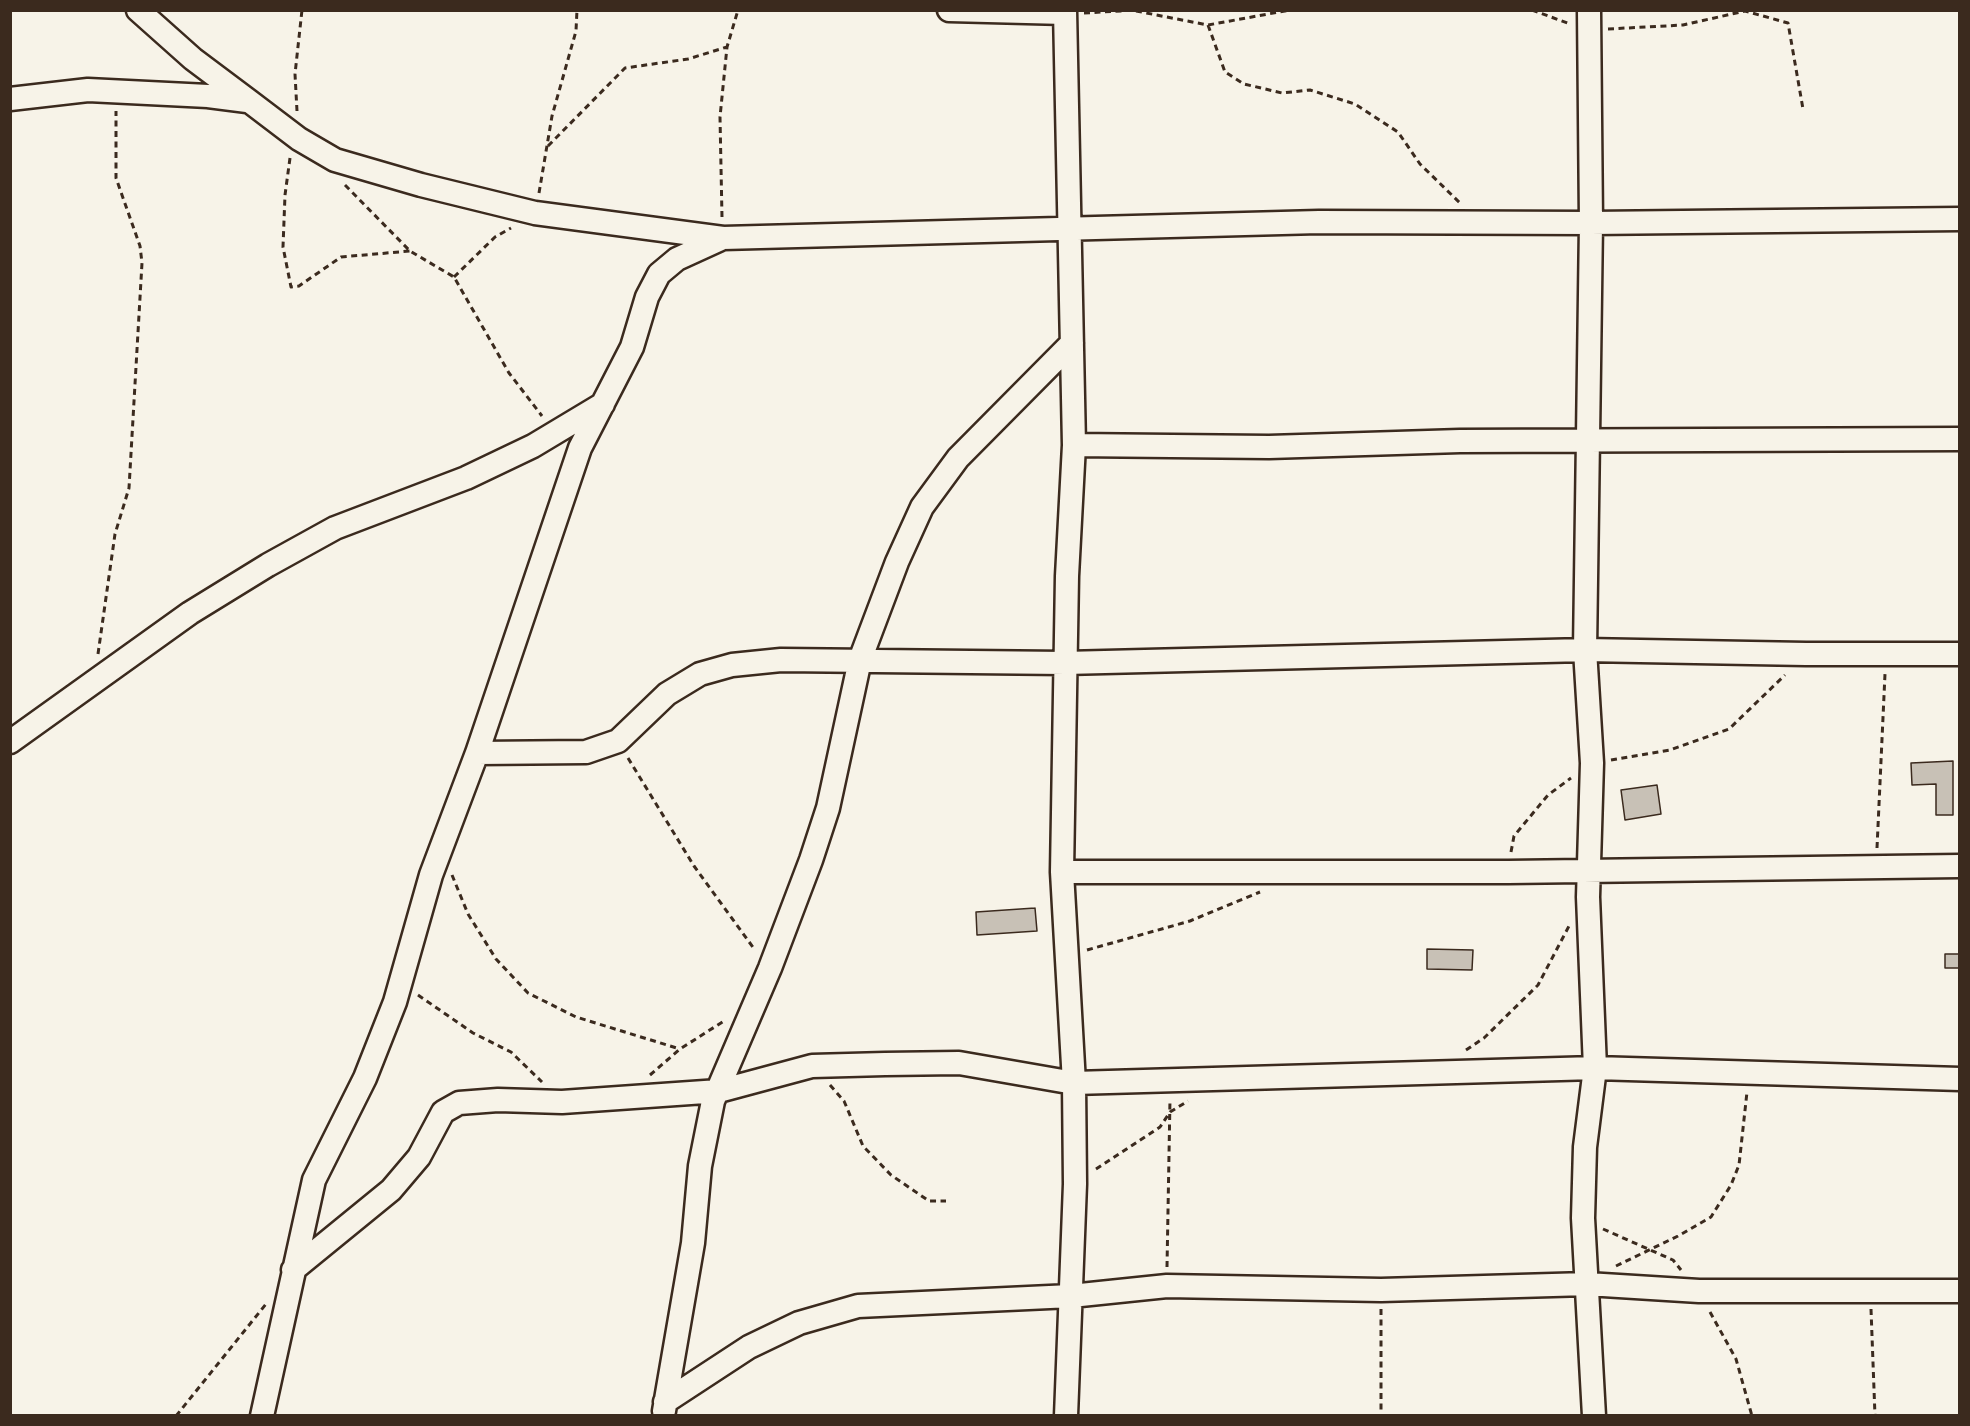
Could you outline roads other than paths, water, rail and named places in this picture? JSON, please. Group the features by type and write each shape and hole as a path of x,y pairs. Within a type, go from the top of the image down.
{"street":[{"path":"138,10 193,59 299,139 335,160 535,213 723,238 1319,222 1591,223 1959,219"},
{"path":"949,10 1065,12 1074,445 1065,663 1062,872 1065,957 1074,1083 1075,1184 1066,1416"},
{"path":"1589,20 1591,223 1585,650 1592,763 1588,897 1595,1068 1585,1147 1583,1218 1594,1416"},
{"path":"10,99 65,92 117,91 249,101"},
{"path":"262,1416 314,1180 365,1078 400,983 441,848 477,753 580,448 632,347 647,297 659,274 677,259 723,238"},
{"path":"665,1409 693,1242 700,1166 713,1101 770,968 811,861 828,807 860,660 897,562 922,507 958,458 1072,343"},
{"path":"10,742 190,613 326,533 466,478 551,436 603,404"},
{"path":"1074,445 1269,447 1588,439 1959,439"},
{"path":"477,753 586,752 618,741 667,694 700,674 732,665 781,660 1065,663 1585,650 1959,654"},
{"path":"1062,872 1508,872 1590,869 1959,866"},
{"path":"293,1270 391,1190 419,1157 443,1112 459,1103 562,1102 719,1090 812,1066 959,1063 1074,1083 1595,1068 1959,1079"},
{"path":"665,1409 749,1347 799,1323 858,1306 1071,1296 1167,1286 1381,1290 1587,1284 1699,1291 1959,1291"}]}
